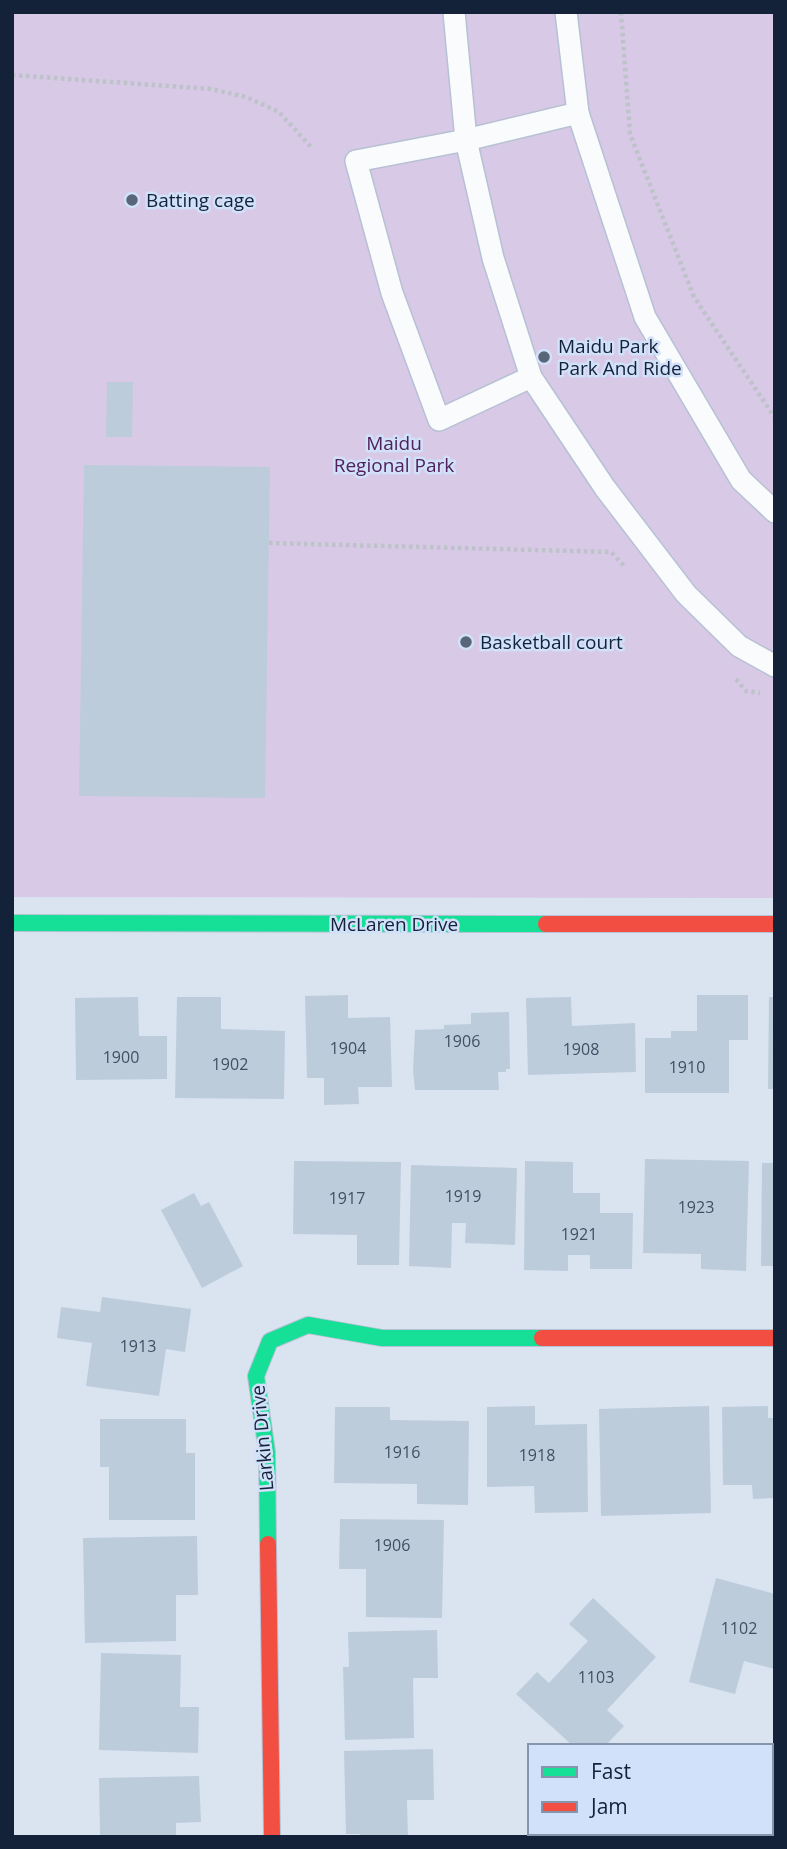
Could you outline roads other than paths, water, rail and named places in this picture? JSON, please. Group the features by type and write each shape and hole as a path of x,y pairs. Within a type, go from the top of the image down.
{"street":[{"name":"McLaren Drive","path":"12,923 775,924"},
{"name":"Larkin Drive","path":"272,1837 267,1452 256,1377 270,1341 308,1325 382,1338 775,1338"}],"lane":[{"path":"454,12 466,140 493,258 531,377 605,488 686,594 739,646 775,666"},
{"path":"566,12 578,113 645,317 741,480 775,512"},
{"path":"531,377 439,420 391,293 356,161 466,140 578,113"}],"place":[{"name":"Batting cage","path":"132,200"},
{"name":"Maidu Park Park And Ride","path":"544,357"},
{"name":"Basketball court","path":"466,642"}],"park label":[{"name":"Maidu Regional Park","path":"394,454"}]}
